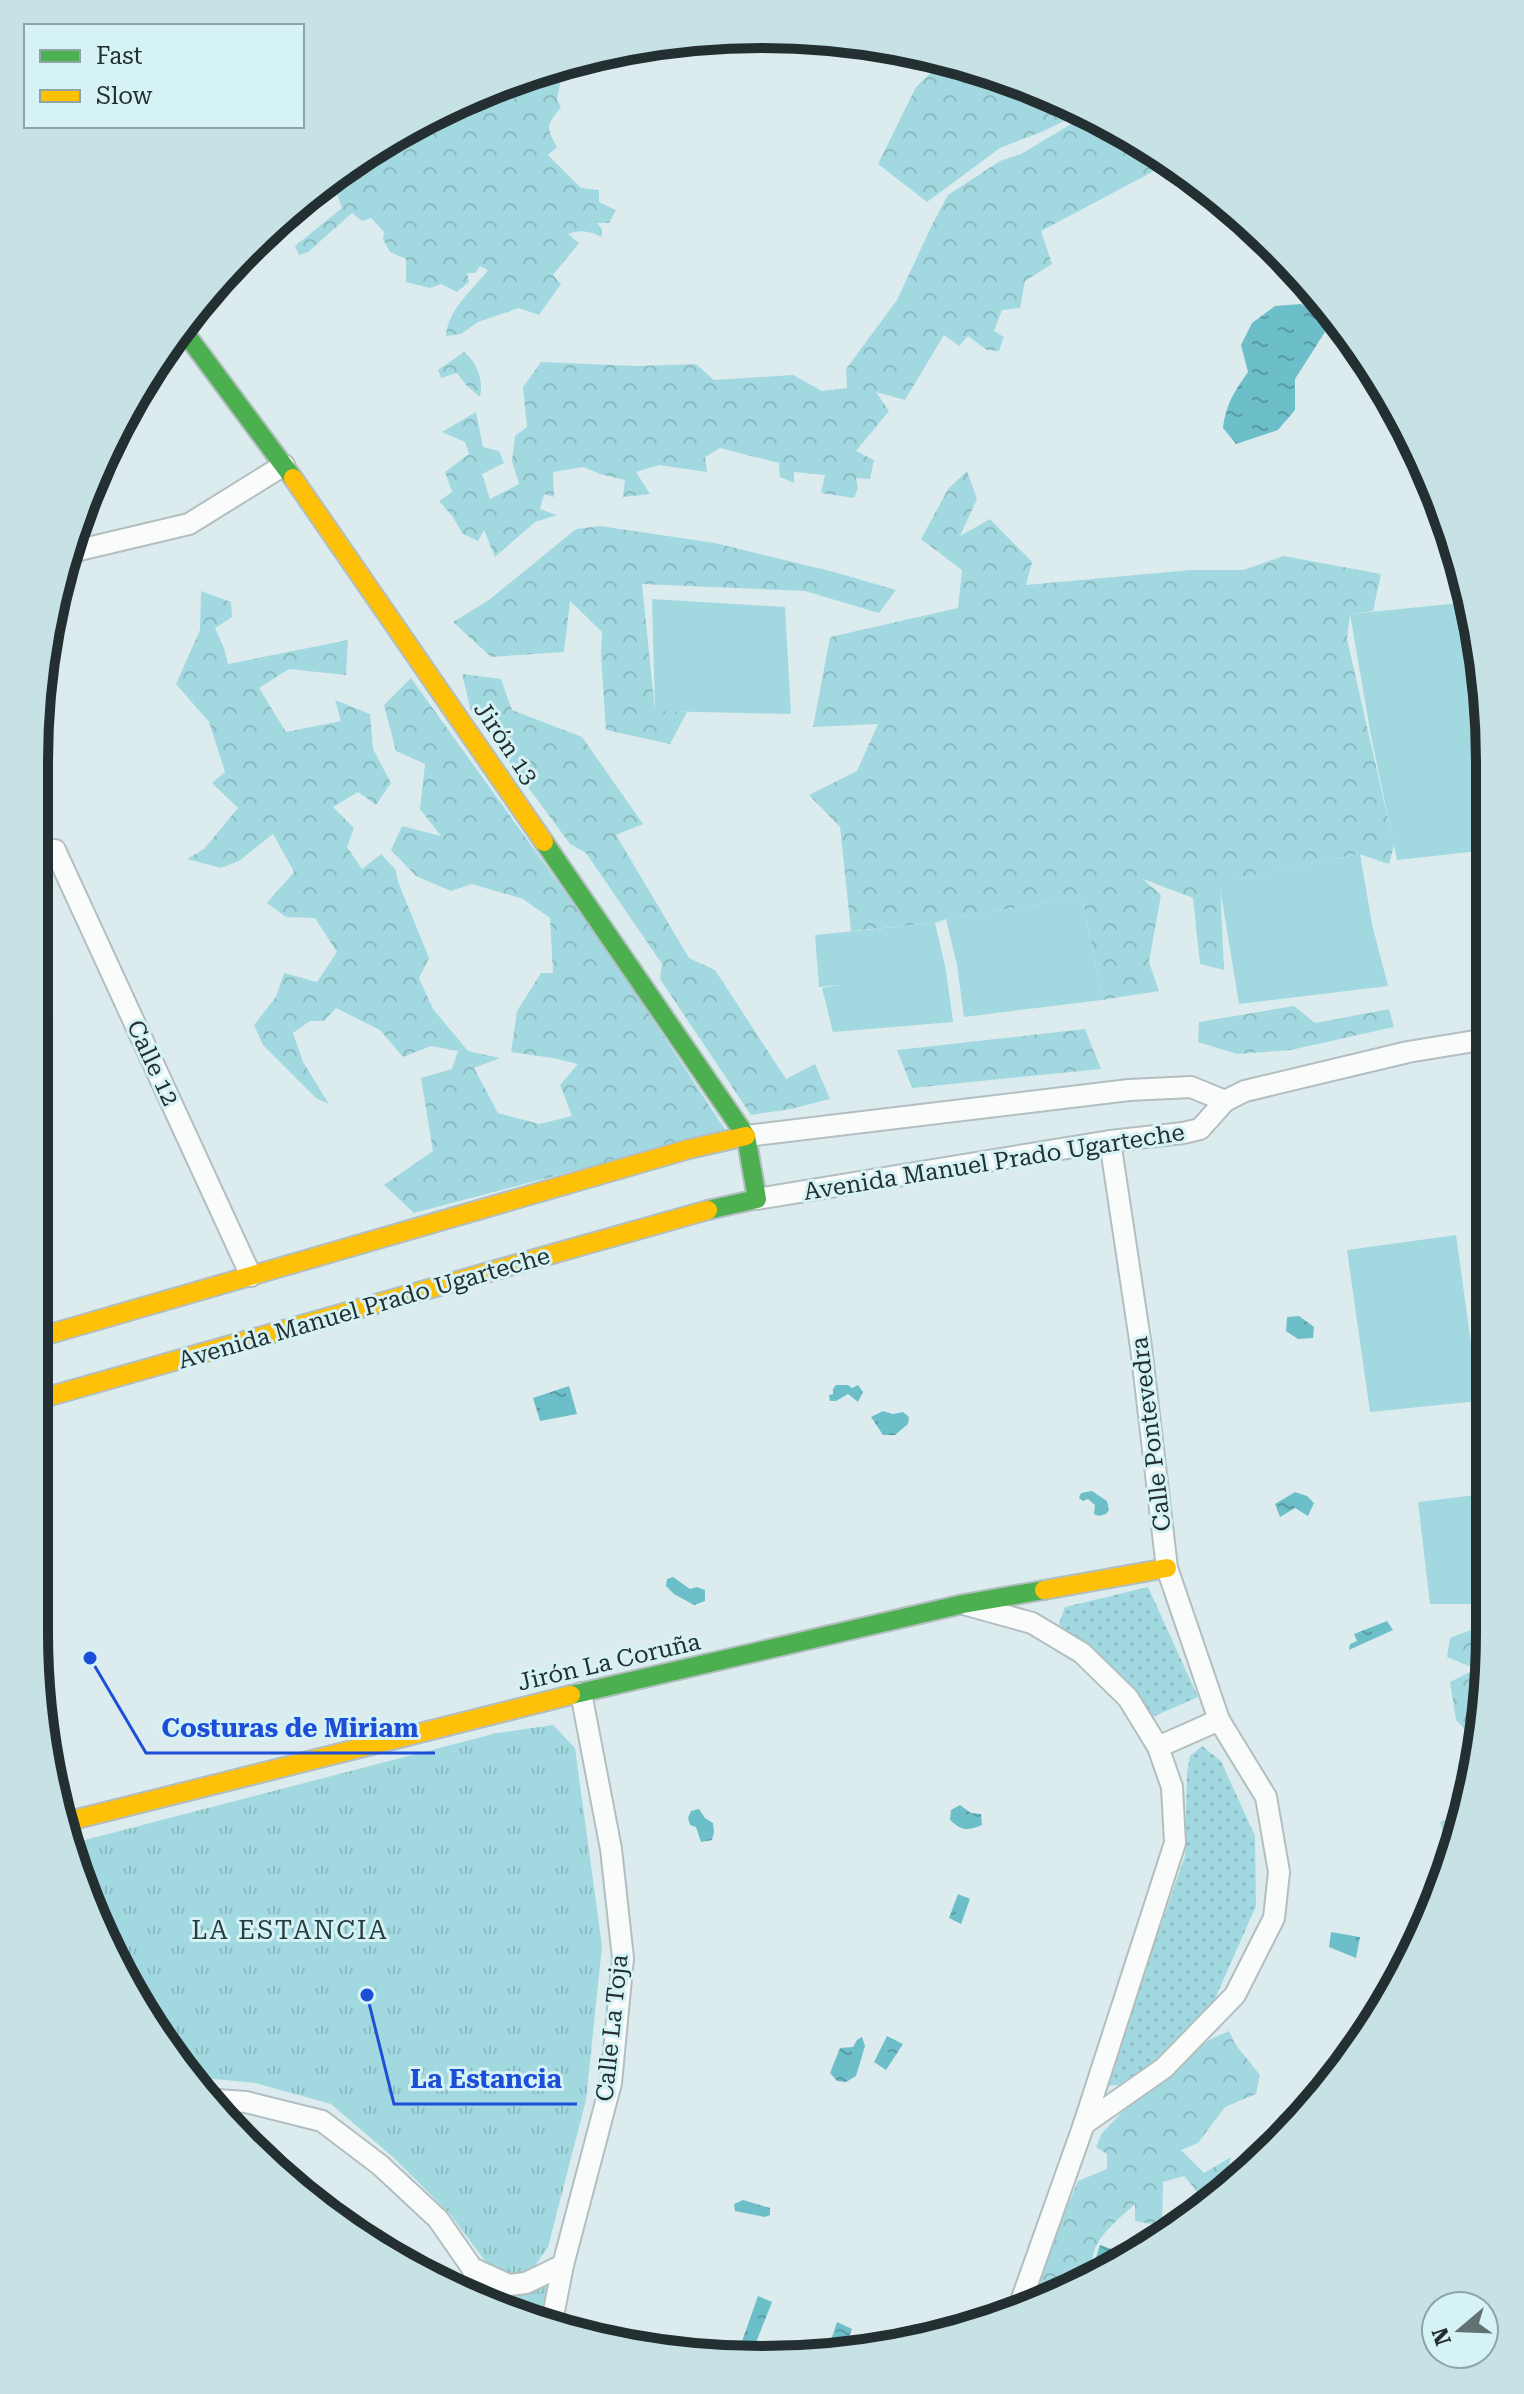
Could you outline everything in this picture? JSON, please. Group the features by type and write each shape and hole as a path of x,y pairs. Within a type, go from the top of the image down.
{"street":[{"name":"Jirón 13","path":"188,337 284,465 746,1136 757,1199"},
{"path":"80,550 189,524 284,465"},
{"name":"Calle 12","path":"55,850 251,1276"},
{"path":"1225,1101 1245,1091 1408,1052 1476,1041"},
{"name":"Avenida Manuel Prado Ugarteche","path":"48,1335 674,1153 746,1136 1129,1090 1191,1087 1225,1101 1200,1129 757,1199 700,1212 48,1397"},
{"name":"Calle Pontevedra","path":"1084,2124 1164,2068 1235,1995 1274,1918 1279,1872 1266,1797 1219,1720 1167,1568 1141,1347 1110,1141"},
{"name":"Jirón La Coruña","path":"73,1820 581,1693 963,1604 1167,1568"},
{"path":"963,1604 1032,1623 1082,1653 1128,1698 1158,1747 1172,1787 1175,1843 1084,2124 1023,2297"},
{"name":"Calle La Toja","path":"553,2315 563,2265 611,2083 623,1958 611,1849 581,1693"},
{"path":"1158,1747 1219,1720"},
{"path":"223,2100 246,2102 322,2121 380,2165 438,2219 472,2268 482,2289"},
{"path":"472,2268 509,2285 526,2283 563,2265"}],"green space":[{"path":"934,69 992,86 1070,118 1000,148 927,202 878,164 916,87"},
{"path":"559,78 557,99 561,107 549,126 557,147 548,155 581,188 599,190 599,202 616,210 609,223 597,223 602,229 602,237 585,231 568,234 579,243 553,275 561,284 539,315 519,308 478,322 461,334 446,336 456,309 488,270 480,266 475,273 467,273 469,282 457,292 441,284 430,288 406,282 406,259 390,252 383,239 384,232 371,218 362,221 352,213 308,252 299,255 295,246 342,208 336,190 365,168 446,122 489,102"},
{"path":"1076,121 1161,170 1041,231 1052,264 1025,281 1020,308 1002,310 994,331 1004,337 999,351 987,350 968,336 959,346 944,335 905,400 876,392 889,411 856,451 874,460 870,479 856,478 858,488 854,498 821,493 825,475 794,472 794,483 780,477 779,463 720,448 705,457 707,472 659,465 636,472 650,494 623,497 625,480 583,467 553,472 554,497 544,494 540,509 557,515 535,522 495,557 484,530 478,541 463,534 439,501 452,492 445,472 469,454 465,442 442,432 476,412 483,447 499,451 504,463 482,474 490,499 519,484 512,461 515,436 527,427 523,387 541,362 636,366 696,364 714,380 793,375 822,391 847,388 846,369 897,300 948,195 1000,161 1021,154"},
{"path":"464,352 478,372 480,397 457,373 441,378 438,370"},
{"path":"967,471 977,499 960,536 990,519 1032,562 1026,585 1191,570 1243,570 1284,556 1381,574 1373,611 1350,614 1347,639 1394,845 1389,864 1359,854 1220,882 1224,970 1200,964 1193,898 1143,879 1161,895 1149,962 1159,991 1102,1000 1082,897 935,923 851,931 840,827 809,795 857,771 878,724 813,727 830,637 958,608 962,570 921,539 948,489"},
{"path":"600,526 715,543 896,590 879,613 805,591 642,584 655,710 687,712 670,744 606,730 602,632 570,601 564,652 491,657 453,622 489,600 576,529"},
{"path":"201,591 231,602 232,617 215,628 228,664 348,640 346,675 289,669 259,688 286,732 341,721 335,700 370,714 373,749 391,783 376,805 358,792 333,807 354,828 347,847 362,869 381,854 395,869 429,958 419,978 433,1009 468,1051 500,1058 474,1068 498,1113 539,1124 572,1116 560,1085 578,1064 511,1052 517,1011 541,973 553,973 550,918 523,899 472,884 451,891 416,876 391,850 402,826 441,836 420,809 425,764 396,751 384,705 411,678 615,962 726,1131 414,1213 384,1185 433,1151 421,1078 452,1069 458,1051 431,1046 403,1057 380,1030 336,1008 324,1021 310,1021 293,1033 303,1062 329,1104 316,1098 263,1045 254,1025 276,997 284,973 317,982 337,952 315,918 286,917 267,903 294,872 273,834 239,861 221,868 187,859 204,849 238,808 212,783 225,772 209,722 176,684 200,630"},
{"path":"652,599 785,607 791,714 655,711"},
{"path":"1458,603 1470,669 1474,715 1476,851 1397,860 1350,614"},
{"path":"462,674 501,679 512,710 582,737 643,824 616,835 689,958 715,970 786,1079 815,1064 830,1099 751,1115 660,979 662,964 586,853 570,844 499,748 509,744 492,719 471,711"},
{"path":"1360,854 1372,924 1388,986 1239,1004 1219,882"},
{"path":"1082,897 1102,1000 964,1017 957,965 946,919"},
{"path":"935,923 946,970 953,1022 833,1032 822,988 841,985 819,987 815,935"},
{"path":"1294,1006 1315,1023 1389,1009 1394,1027 1291,1050 1237,1054 1198,1042 1199,1022"},
{"path":"1085,1029 1101,1069 912,1088 897,1050"},
{"path":"1456,1235 1476,1379 1476,1401 1370,1412 1347,1250"},
{"path":"1476,1495 1476,1604 1430,1604 1418,1502"},
{"path":"1148,1587 1198,1697 1148,1719 1059,1624 1065,1607"},
{"path":"1476,1631 1474,1668 1447,1657 1450,1638"},
{"path":"1474,1670 1469,1733 1456,1720 1450,1682"},
{"name":"LA ESTANCIA","path":"553,1725 575,1748 602,1946 586,2100 548,2247 534,2267 512,2277 492,2270 449,2213 393,2157 331,2104 255,2083 205,2078 168,2029 122,1948 102,1905 81,1841 497,1733"},
{"path":"1202,1746 1221,1761 1255,1836 1256,1906 1214,2001 1167,2056 1130,2084 1105,2086 1185,1856 1187,1773 1190,1756"},
{"path":"1465,1755 1461,1777 1458,1763"},
{"path":"1452,1817 1445,1839 1440,1822"},
{"path":"1229,2031 1235,2044 1260,2075 1256,2094 1225,2107 1198,2143 1181,2150 1204,2173 1231,2157 1228,2173 1200,2195 1184,2176 1163,2182 1162,2224 1135,2221 1135,2204 1098,2242 1093,2264 1038,2291 1034,2286 1078,2181 1107,2169 1107,2154 1096,2147 1102,2133 1130,2104 1209,2040"},
{"path":"1299,2101 1300,2102 1280,2124 1279,2116"},
{"path":"1268,2136 1244,2159 1244,2152"},
{"path":"555,2279 548,2313 489,2292 485,2286 521,2292"}],"water":[{"path":"1301,304 1316,313 1325,332 1295,379 1295,410 1278,430 1236,444 1223,428 1231,398 1248,372 1241,345 1252,323 1275,306"},
{"path":"1299,1316 1314,1327 1313,1338 1298,1339 1286,1331 1287,1317"},
{"path":"836,1385 852,1388 858,1385 863,1392 858,1402 848,1394 830,1401 829,1395 833,1394"},
{"path":"569,1386 577,1414 540,1421 533,1398"},
{"path":"883,1411 893,1414 903,1412 909,1417 908,1424 895,1435 883,1435 871,1417"},
{"path":"1092,1491 1107,1501 1109,1510 1106,1514 1094,1514 1095,1505 1088,1499 1083,1501 1079,1498 1081,1493"},
{"path":"1295,1492 1307,1496 1314,1503 1308,1516 1295,1508 1280,1517 1275,1504"},
{"path":"673,1577 690,1589 697,1587 705,1590 705,1601 694,1605 674,1594 666,1586 667,1579"},
{"path":"1387,1621 1393,1630 1349,1650 1350,1644 1357,1641 1354,1634"},
{"path":"960,1805 971,1813 981,1814 982,1825 965,1829 950,1820 951,1810"},
{"path":"699,1809 713,1823 712,1840 701,1842 696,1827 690,1825 688,1818 691,1811"},
{"path":"958,1894 970,1899 961,1924 949,1918"},
{"path":"1331,1932 1360,1937 1356,1958 1329,1947"},
{"path":"887,2036 903,2044 886,2070 874,2062"},
{"path":"862,2037 865,2046 856,2076 846,2082 837,2081 830,2073 840,2048 853,2047"},
{"path":"743,2200 770,2208 770,2215 765,2217 735,2211 734,2204"},
{"path":"1100,2245 1117,2251 1094,2263"},
{"path":"758,2296 772,2302 755,2346 741,2344"},
{"path":"837,2322 852,2329 848,2341 822,2343 824,2339 831,2340"}],"traffic: fast":[{"path":"188,337 293,478"},
{"path":"544,842 746,1136 757,1199 708,1210"},
{"path":"571,1695 963,1604 1044,1590"}],"traffic: slow":[{"path":"293,478 544,842"},
{"path":"48,1335 689,1149 746,1136"},
{"path":"48,1397 708,1210"},
{"path":"1044,1590 1167,1568"},
{"path":"73,1820 571,1695"}],"place":[{"name":"Costuras de Miriam","path":"90,1658"},
{"name":"La Estancia","path":"367,1995"}],"district":[{"name":"LA ESTANCIA","path":"290,1930"}]}
